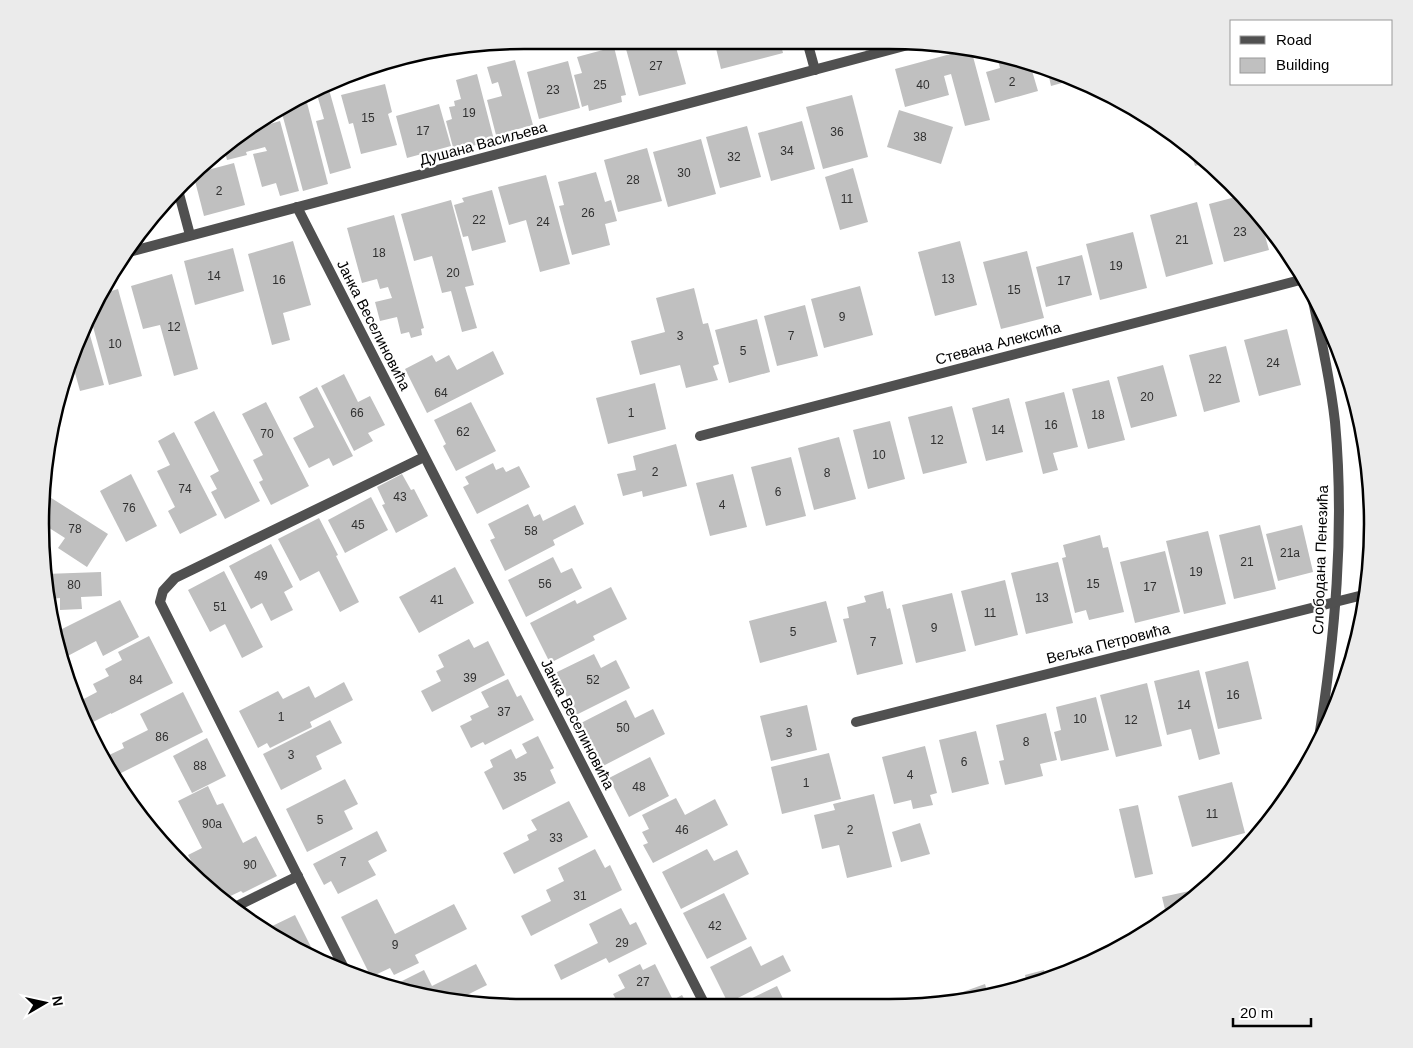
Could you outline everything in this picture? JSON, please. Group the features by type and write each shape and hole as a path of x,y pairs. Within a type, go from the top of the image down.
{"street":[{"path":"809,49 815,70"},
{"name":"Душана Васиљева","path":"136,250 895,49"},
{"path":"180,197 190,235"},
{"name":"Јанка Веселиновића","path":"297,207 701,999"},
{"name":"Стевана Алексића","path":"700,436 1298,281"},
{"name":"Слободана Пенезића","path":"1317,319 1335,422 1339,523 1336,602 1321,721"},
{"path":"341,963 160,602 163,591 175,578 424,457"},
{"name":"Вељка Петровића","path":"856,722 1358,596"},
{"path":"240,905 298,876"}],"building":[{"path":"607,49 614,49 626,95 621,96 622,102 589,111 588,105 582,107 574,75 582,73 577,57"},
{"path":"626,49 676,49 686,84 639,96"},
{"path":"716,49 782,49 783,53 721,69"},
{"path":"865,49 877,49 866,52"},
{"path":"953,53 973,57 990,120 965,126 951,74 944,76 949,95 905,107 895,69"},
{"path":"515,60 533,125 496,135 487,100 502,96 498,82 492,84 487,67"},
{"path":"568,61 580,108 539,119 527,72"},
{"path":"998,62 1032,71 1038,91 995,103 986,72 1000,68"},
{"path":"477,74 494,140 454,151 446,121 452,119 449,107 455,106 454,101 461,99 456,80"},
{"path":"1049,77 1064,82 1051,86"},
{"path":"385,84 392,112 388,114 397,145 361,154 353,123 349,124 341,95"},
{"path":"329,91 351,168 330,174 316,121 324,119 318,96"},
{"path":"852,95 868,157 823,169 806,107"},
{"path":"307,102 328,184 303,191 282,114"},
{"path":"439,104 451,146 407,158 396,116"},
{"path":"899,110 953,127 941,164 887,147"},
{"path":"280,121 299,191 280,196 276,183 262,187 253,154 267,151 265,147 246,152 247,155 227,160 226,155 266,125"},
{"path":"802,121 815,169 771,181 758,133"},
{"path":"747,126 761,177 720,188 706,137"},
{"path":"701,139 716,194 668,207 653,152"},
{"path":"647,148 662,201 618,212 604,160"},
{"path":"234,163 245,205 204,216 195,181 208,170"},
{"path":"853,168 868,222 840,230 825,177"},
{"path":"596,172 605,202 611,200 617,221 605,224 610,245 572,255 559,206 564,205 558,182"},
{"path":"546,175 570,264 540,272 526,220 509,225 498,187"},
{"path":"492,190 506,242 472,251 468,236 463,237 454,205 464,202 462,198"},
{"path":"1234,197 1264,233 1269,250 1224,262 1209,204"},
{"path":"451,200 474,285 465,287 477,328 462,332 451,291 442,293 432,256 414,261 401,214"},
{"path":"1197,202 1213,264 1166,277 1150,215"},
{"path":"394,215 424,328 421,329 422,335 411,338 409,332 401,334 397,317 380,321 375,302 392,298 388,287 380,289 377,279 362,283 347,228"},
{"path":"1133,232 1147,288 1100,300 1086,244"},
{"path":"293,241 311,305 283,313 290,340 272,345 248,254"},
{"path":"960,241 977,305 935,316 918,252"},
{"path":"233,248 244,291 195,305 184,261"},
{"path":"1027,251 1044,318 1001,329 983,262"},
{"path":"1082,255 1092,295 1046,307 1036,267"},
{"path":"172,274 198,369 174,376 160,325 143,329 131,286"},
{"path":"860,286 873,335 824,348 811,299"},
{"path":"694,288 703,324 708,323 719,364 713,366 718,380 686,388 680,365 640,375 631,341 665,332 656,298"},
{"path":"118,289 142,376 109,385 93,325 109,292"},
{"path":"805,305 818,356 777,366 764,316"},
{"path":"757,319 770,372 729,383 715,330"},
{"path":"1287,329 1301,385 1259,396 1244,340"},
{"path":"89,333 104,385 80,391 74,370"},
{"path":"1226,346 1240,402 1204,412 1189,355"},
{"path":"493,351 504,374 427,413 405,369 432,355 436,362 449,355 457,370"},
{"path":"1163,365 1177,416 1131,428 1117,377"},
{"path":"344,374 358,402 370,396 385,425 368,433 373,441 354,451 321,386"},
{"path":"1109,380 1125,440 1088,449 1072,389"},
{"path":"655,383 666,429 608,444 596,398"},
{"path":"317,387 353,456 333,466 329,458 309,468 293,438 314,427 299,397"},
{"path":"1064,392 1078,447 1053,453 1058,470 1043,474 1025,402"},
{"path":"1009,398 1023,452 986,461 972,408"},
{"path":"266,402 309,486 271,505 259,482 263,480 253,460 263,455 242,414"},
{"path":"471,402 496,451 456,471 443,446 446,444 434,420"},
{"path":"952,406 967,463 923,474 908,417"},
{"path":"214,411 260,501 225,519 211,492 217,489 210,476 219,471 194,422"},
{"path":"890,421 905,479 868,489 853,430"},
{"path":"174,432 217,515 180,534 168,511 175,507 157,471 170,465 158,441"},
{"path":"839,437 856,499 814,510 798,448"},
{"path":"676,444 687,486 643,497 642,491 623,496 617,474 636,470 633,456"},
{"path":"791,457 806,516 766,526 751,467"},
{"path":"493,463 496,470 503,467 506,472 519,466 530,487 477,514 463,487 469,484 465,477"},
{"path":"131,474 157,526 126,542 100,491"},
{"path":"402,474 411,490 414,489 428,516 396,533 382,505 385,504 377,487"},
{"path":"733,474 747,527 710,536 696,483"},
{"path":"50,497 108,534 87,567 58,548 65,538 49,528"},
{"path":"371,497 388,530 345,553 328,520"},
{"path":"528,504 534,517 540,514 543,521 575,505 584,524 553,540 555,545 505,571 490,540 495,538 488,524"},
{"path":"319,518 359,602 340,612 319,571 300,581 278,539"},
{"path":"1260,525 1276,589 1234,599 1219,535"},
{"path":"1302,525 1313,572 1278,581 1266,534"},
{"path":"1208,531 1226,604 1184,614 1166,541"},
{"path":"1100,535 1103,548 1108,547 1124,612 1089,620 1086,610 1075,613 1062,558 1066,557 1063,545"},
{"path":"271,544 293,587 284,592 293,610 271,621 262,603 251,609 229,566"},
{"path":"1165,551 1180,612 1135,623 1120,562"},
{"path":"553,557 561,573 572,568 582,588 526,617 508,580"},
{"path":"1058,562 1073,623 1026,634 1011,573"},
{"path":"455,567 474,603 419,633 399,597"},
{"path":"224,571 263,647 242,658 225,624 210,632 188,590"},
{"path":"101,572 102,596 81,597 82,609 60,610 60,598 55,598 52,574"},
{"path":"1005,580 1018,635 975,646 961,591"},
{"path":"611,587 627,619 593,636 595,640 550,663 530,623 575,600 577,604"},
{"path":"883,591 887,609 890,608 903,664 857,675 843,619 849,618 847,607 866,602 864,596"},
{"path":"952,593 966,651 916,663 902,605"},
{"path":"120,600 139,637 103,656 96,641 68,656 61,630"},
{"path":"826,601 837,642 760,663 749,621"},
{"path":"149,636 173,683 93,722 83,700 97,692 93,684 109,676 105,669 122,660 118,652"},
{"path":"469,639 474,648 488,641 505,675 432,712 421,691 441,681 436,671 444,667 438,655"},
{"path":"594,654 601,668 616,660 630,688 576,715 555,673"},
{"path":"1248,661 1262,719 1218,729 1205,672"},
{"path":"1199,670 1220,754 1199,760 1191,729 1167,735 1154,681"},
{"path":"508,679 517,697 521,695 534,720 485,745 483,742 471,748 460,726 472,720 470,716 489,707 481,692"},
{"path":"344,682 353,700 310,722 312,727 270,748 267,743 258,748 239,711 278,691 283,699 309,686 315,698"},
{"path":"1147,683 1162,746 1116,757 1100,695"},
{"path":"183,692 203,732 120,774 109,755 124,748 122,743 148,730 140,714"},
{"path":"1096,697 1109,750 1061,761 1054,732 1061,730 1056,707"},
{"path":"626,700 635,718 653,709 665,734 603,766 581,723"},
{"path":"807,705 817,750 771,761 760,716"},
{"path":"1046,713 1057,760 1040,764 1043,776 1005,785 999,761 1004,760 996,725"},
{"path":"330,720 342,743 316,756 322,769 281,790 263,754"},
{"path":"976,731 989,784 952,793 939,740"},
{"path":"538,736 554,768 550,770 556,783 503,810 484,772 493,767 490,760 511,749 516,759 527,753 522,744"},
{"path":"207,738 226,776 192,793 173,756"},
{"path":"925,746 937,793 930,795 933,805 913,809 911,800 894,804 882,757"},
{"path":"829,753 841,799 782,814 771,767"},
{"path":"650,757 669,796 629,817 609,778"},
{"path":"345,779 358,804 344,811 353,829 307,852 286,809"},
{"path":"1232,782 1245,833 1192,847 1178,796"},
{"path":"208,786 217,805 223,803 243,843 256,836 277,876 243,893 241,891 230,896 193,865 188,855 202,848 178,801"},
{"path":"874,794 892,867 847,878 839,845 822,849 814,815 835,810 833,804"},
{"path":"676,798 685,815 715,799 728,825 653,863 643,845 648,843 642,832 649,829 642,815"},
{"path":"569,801 588,837 514,874 503,853 529,840 527,835 537,830 531,820"},
{"path":"1138,805 1153,874 1135,878 1119,809"},
{"path":"920,823 930,854 901,862 892,832"},
{"path":"377,831 387,851 368,861 376,875 338,894 331,881 324,885 313,864"},
{"path":"595,849 605,868 610,865 622,890 531,936 521,916 551,901 546,890 564,881 558,868"},
{"path":"707,849 714,861 737,850 749,874 681,909 662,872"},
{"path":"1190,891 1165,910 1162,897"},
{"path":"724,893 747,939 707,959 683,913"},
{"path":"377,899 395,934 454,904 467,929 415,955 419,963 394,975 390,968 375,975 369,973 341,917"},
{"path":"621,908 630,925 636,922 647,944 609,963 606,958 561,980 554,965 598,943 589,924"},
{"path":"295,915 312,949 286,936 271,926"},
{"path":"751,946 761,966 783,955 791,971 736,999 726,999 710,967"},
{"path":"476,964 487,985 466,995 399,982 424,970 432,986"},
{"path":"640,964 643,970 655,964 672,999 616,999 613,994 625,988 618,975"},
{"path":"1044,970 1045,973 1026,979 1025,975"},
{"path":"985,984 986,989 982,990 957,994"},
{"path":"777,986 783,999 750,999"},
{"path":"682,995 684,999 675,999"}]}
